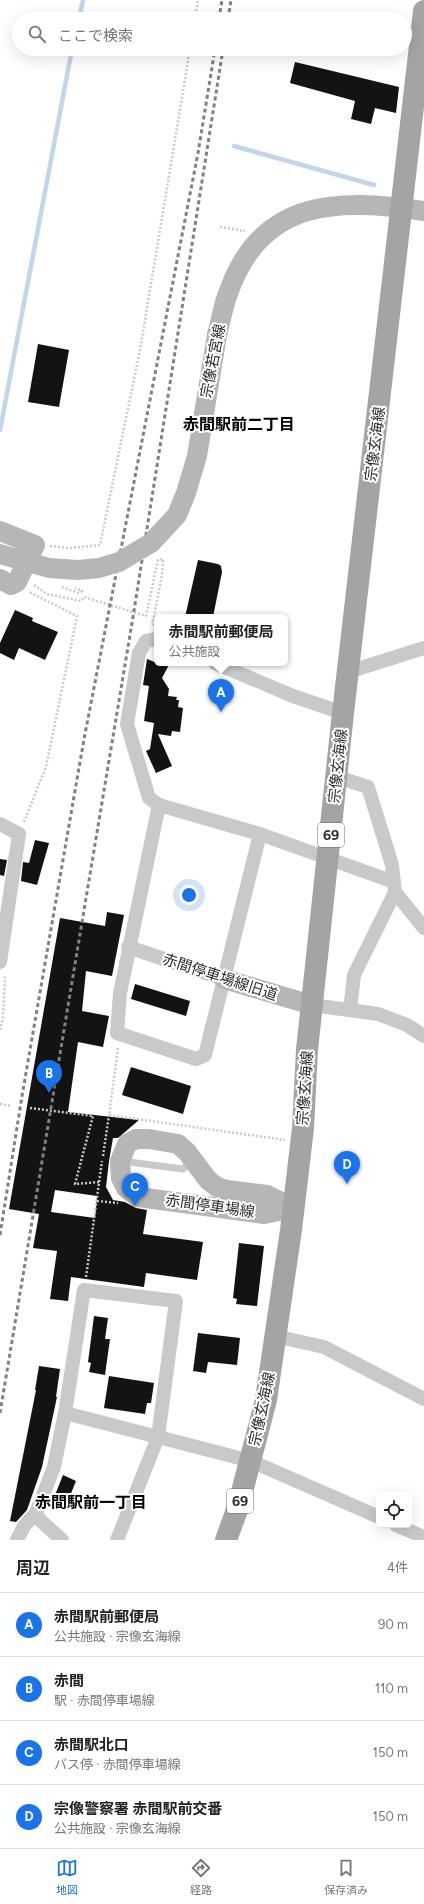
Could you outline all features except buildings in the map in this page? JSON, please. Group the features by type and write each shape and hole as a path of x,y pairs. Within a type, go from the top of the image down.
{"main road":[{"name":"宗像玄海線","path":"226,1540 238,1507 266,1400 293,1208 303,1128 312,1006 343,713 424,11"},
{"name":"宗像若宮線","path":"0,554 49,568 78,570 99,568 119,562 155,539 177,514 186,493 197,456 217,335 228,291 240,265 253,248 271,229 284,220 311,209 333,205 402,208 424,211"},
{"path":"0,531 35,545 17,582 6,582"},
{"name":"赤間停車場線旧道","path":"224,979 312,1006"},
{"name":"赤間停車場線","path":"136,1139 149,1139 178,1144 193,1160 208,1180 217,1187 227,1190 267,1195 293,1208 264,1214 138,1196 126,1188 121,1178 120,1161 127,1144 136,1139"}],"street":[{"path":"154,639 146,641 139,653 127,724 149,798 159,805 260,834 395,887"},
{"path":"348,672 424,648"},
{"path":"222,666 293,696 343,713"},
{"path":"337,777 368,787 392,865 395,887 424,927"},
{"path":"159,805 128,947 120,993 117,1033 196,1059 206,1055 260,834"},
{"path":"0,824 19,834 0,962"},
{"path":"350,1010 354,975 395,887"},
{"name":"赤間停車場線旧道","path":"128,947 224,979"},
{"path":"312,1006 378,1014 407,1025 424,1036"},
{"path":"17,1540 24,1526 36,1513 54,1467 65,1413 84,1290 176,1302 158,1437 117,1540"},
{"path":"276,1336 324,1347 424,1399"},
{"path":"65,1413 251,1461 376,1517"},
{"path":"36,1513 40,1520 62,1540"},
{"path":"403,1528 424,1537"}],"path":[{"path":"196,12 198,0"},
{"path":"35,545 68,548 100,545 140,350 189,56"},
{"path":"220,228 246,231"},
{"path":"32,579 33,584 47,594 81,601 84,597 146,616 158,560 163,560 162,575 154,614"},
{"path":"6,582 37,595 77,616 46,767 19,834"},
{"path":"57,586 79,593 82,591 64,583"},
{"path":"154,616 154,627"},
{"path":"0,970 6,975 3,1018 0,1030"},
{"path":"84,1290 118,1048 130,1037"},
{"path":"0,1104 11,1106"},
{"path":"30,1108 93,1116 75,1184 99,1182"},
{"path":"109,1115 287,1140"}],"waterway":[{"path":"80,12 83,0"},
{"path":"0,430 71,56"},
{"path":"234,146 374,185"}],"railway":[{"path":"220,12 222,0"},
{"path":"229,12 231,0"},
{"path":"0,1235 22,1096 84,739 198,153 214,56"},
{"path":"0,1413 133,617 222,56"}],"place":[{"name":"赤間駅前郵便局","path":"221,712"},
{"name":"赤間","path":"49,1093"},
{"name":"宗像警察署 赤間駅前交番","path":"347,1184"},
{"name":"赤間駅北口","path":"135,1206"}],"district":[{"name":"赤間駅前二丁目","path":"239,424"},
{"name":"赤間駅前一丁目","path":"91,1502"}]}
